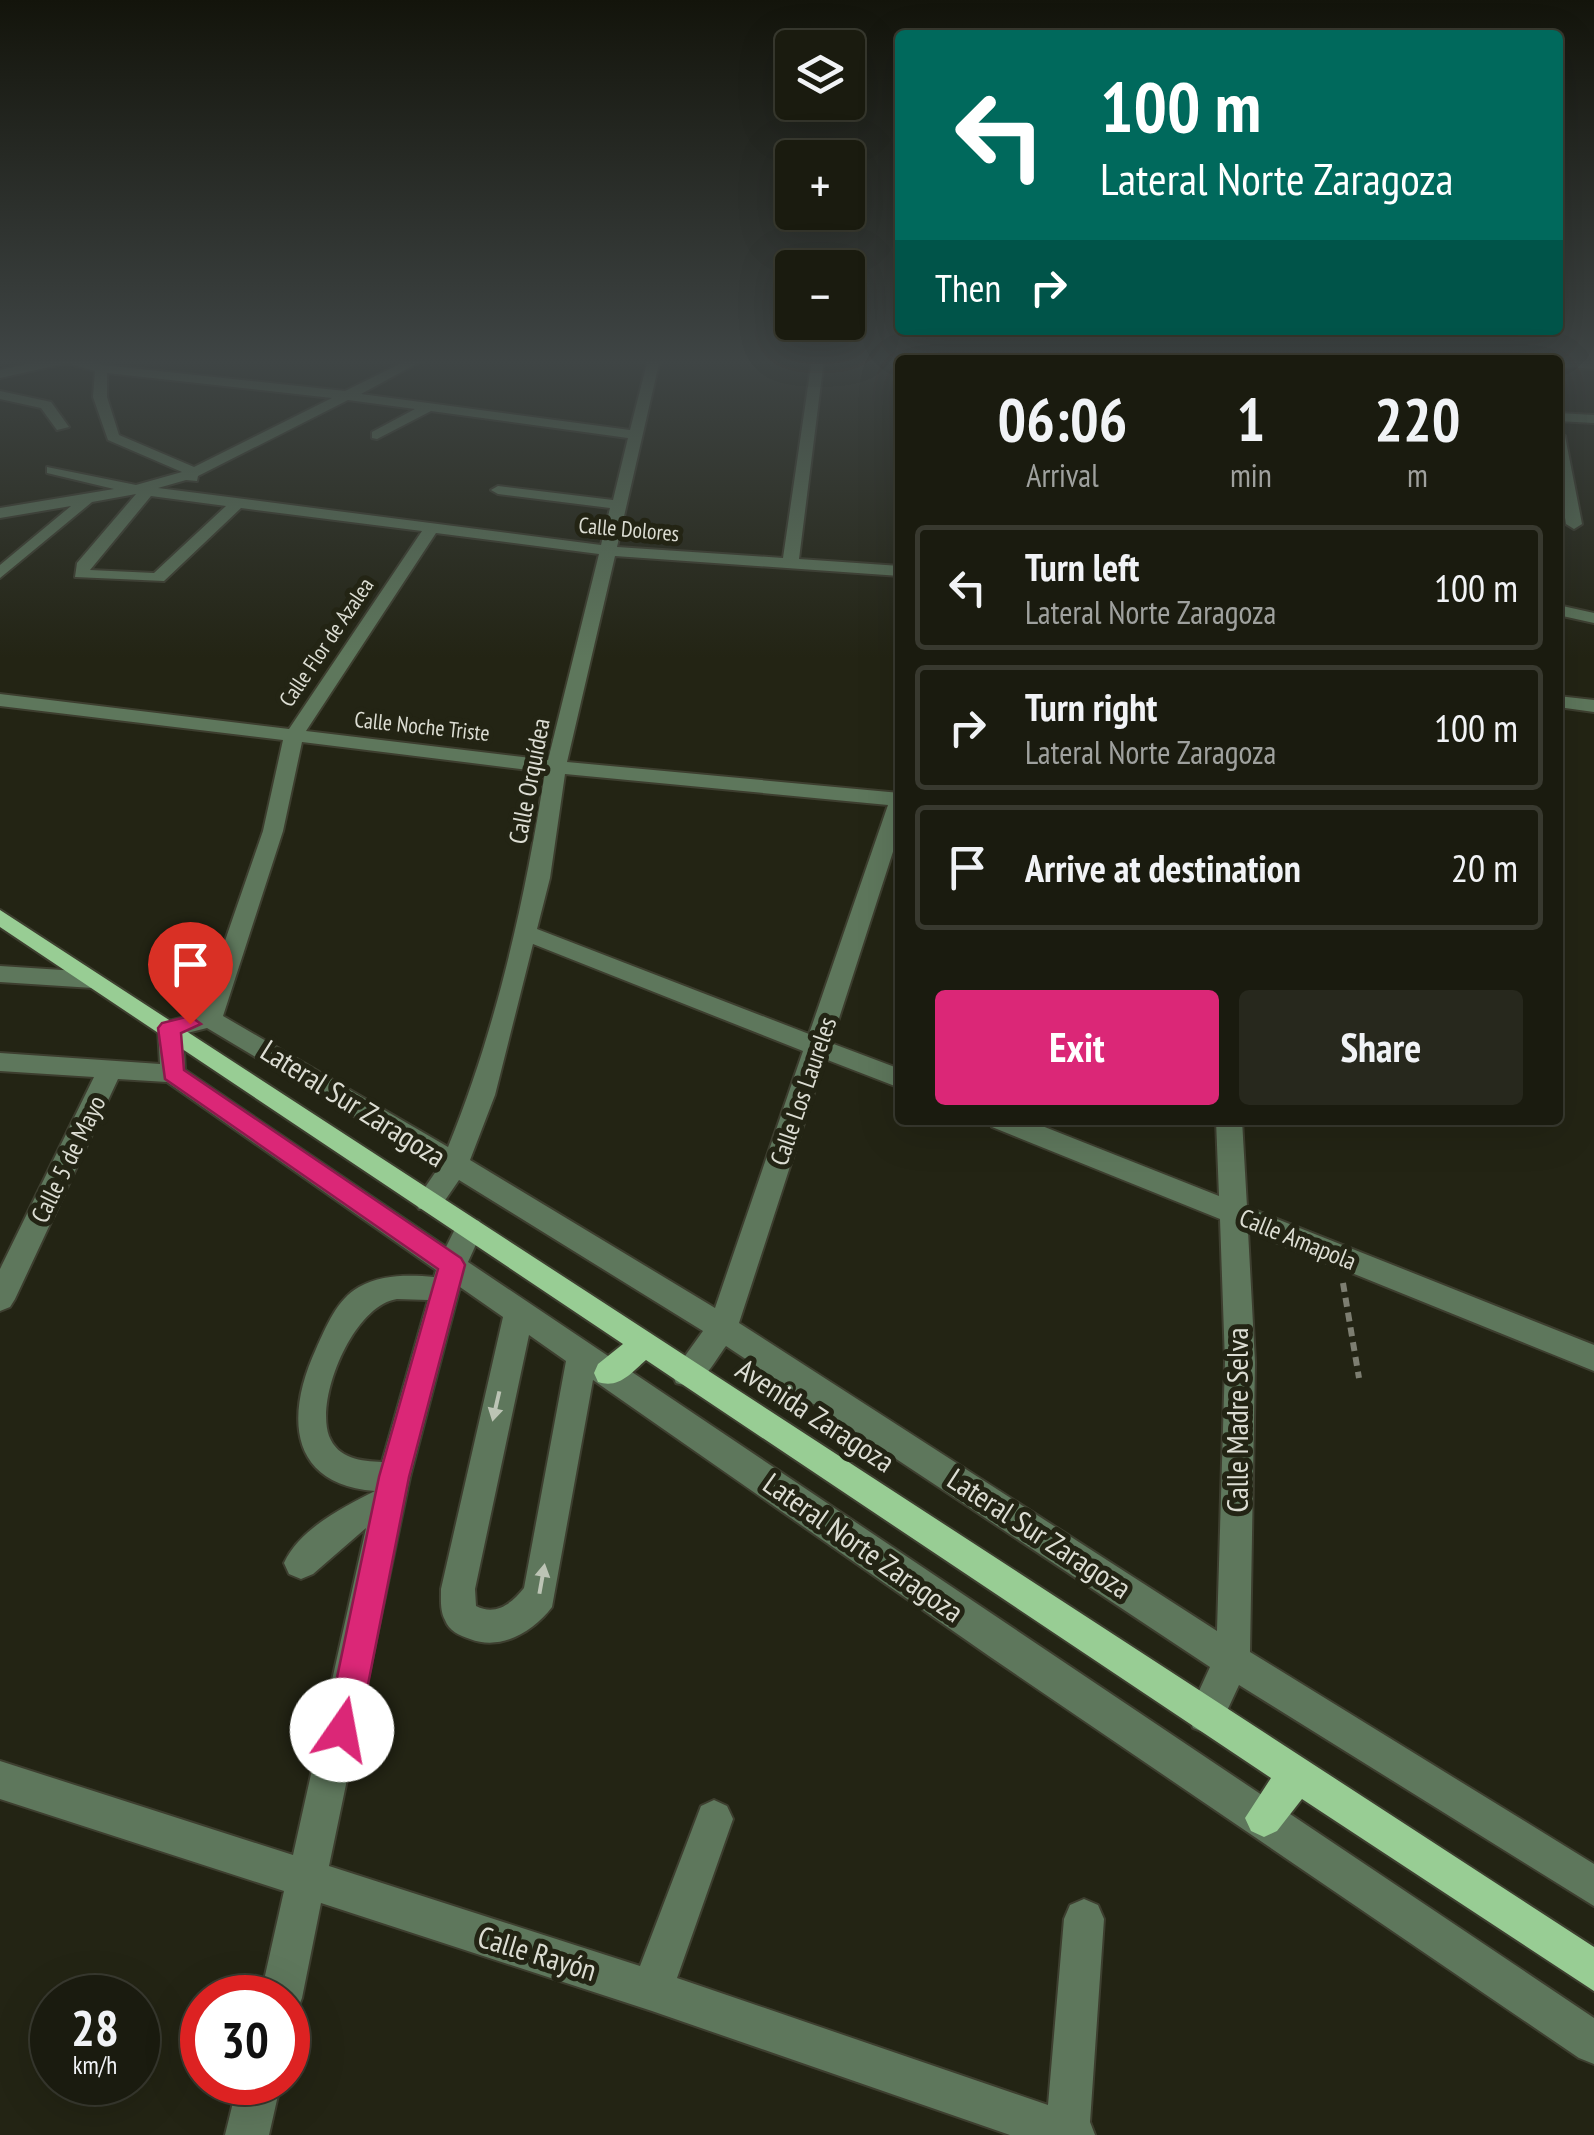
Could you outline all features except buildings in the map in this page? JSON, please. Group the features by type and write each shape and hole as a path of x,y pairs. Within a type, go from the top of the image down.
{"main road":[{"name":"Avenida Zaragoza","path":"0,916 1594,1972"},
{"path":"595,1364 643,1344"},
{"path":"1264,1818 1296,1778"}],"street":[{"path":"161,459 193,473"},
{"path":"222,459 141,492 80,572 146,580 162,576 238,503"},
{"name":"Calle Orquídea","path":"429,1202 454,1166 482,1095 539,878 556,767 629,459"},
{"path":"790,565 802,459"},
{"path":"52,470 141,492"},
{"path":"187,498 193,473"},
{"path":"498,490 619,505"},
{"path":"1563,490 1566,525 1594,524"},
{"name":"Calle Dolores","path":"0,513 141,492 610,551 895,571"},
{"path":"0,573 84,502"},
{"name":"Calle Flor de Azalea","path":"210,1019 274,832 293,737 431,529"},
{"path":"1563,611 1594,618"},
{"name":"Calle Noche Triste","path":"0,700 556,767 895,800"},
{"path":"1563,703 1594,706"},
{"name":"Calle Los Laureles","path":"687,1374 723,1328 895,815"},
{"path":"524,932 895,1077"},
{"path":"0,974 93,980"},
{"path":"0,1062 173,1074 170,1028 210,1019"},
{"name":"Lateral Sur Zaragoza","path":"210,1019 278,1056 723,1328 1232,1661 1594,1886"},
{"name":"Calle 5 de Mayo","path":"0,1299 109,1072"},
{"name":"Lateral Norte Zaragoza","path":"173,1074 449,1277 520,1311 1594,2043"},
{"name":"Calle Amapola","path":"1013,1125 1594,1358"},
{"name":"Calle Madre Selva","path":"1206,1715 1232,1661 1240,1362 1230,1125"},
{"path":"287,1975 310,1883 393,1488 449,1277 469,1229"},
{"path":"393,1488 338,1468 325,1457 312,1433 319,1388 338,1328 353,1307 371,1294 449,1277"},
{"path":"520,1311 458,1589 459,1614 469,1623 492,1628 518,1620 540,1595 595,1364"},
{"path":"301,1563 339,1526 393,1488"},
{"name":"Calle Rayón","path":"0,1780 310,1883 652,1990 1070,2134"},
{"path":"652,1990 714,1819"},
{"path":"1070,2134 1084,1919"},
{"path":"247,2135 254,2105"}],"path":[{"path":"1338,1255 1359,1378"}],"route":[{"path":"190,1024 170,1028 173,1074 452,1265 394,1477 342,1730"}]}
